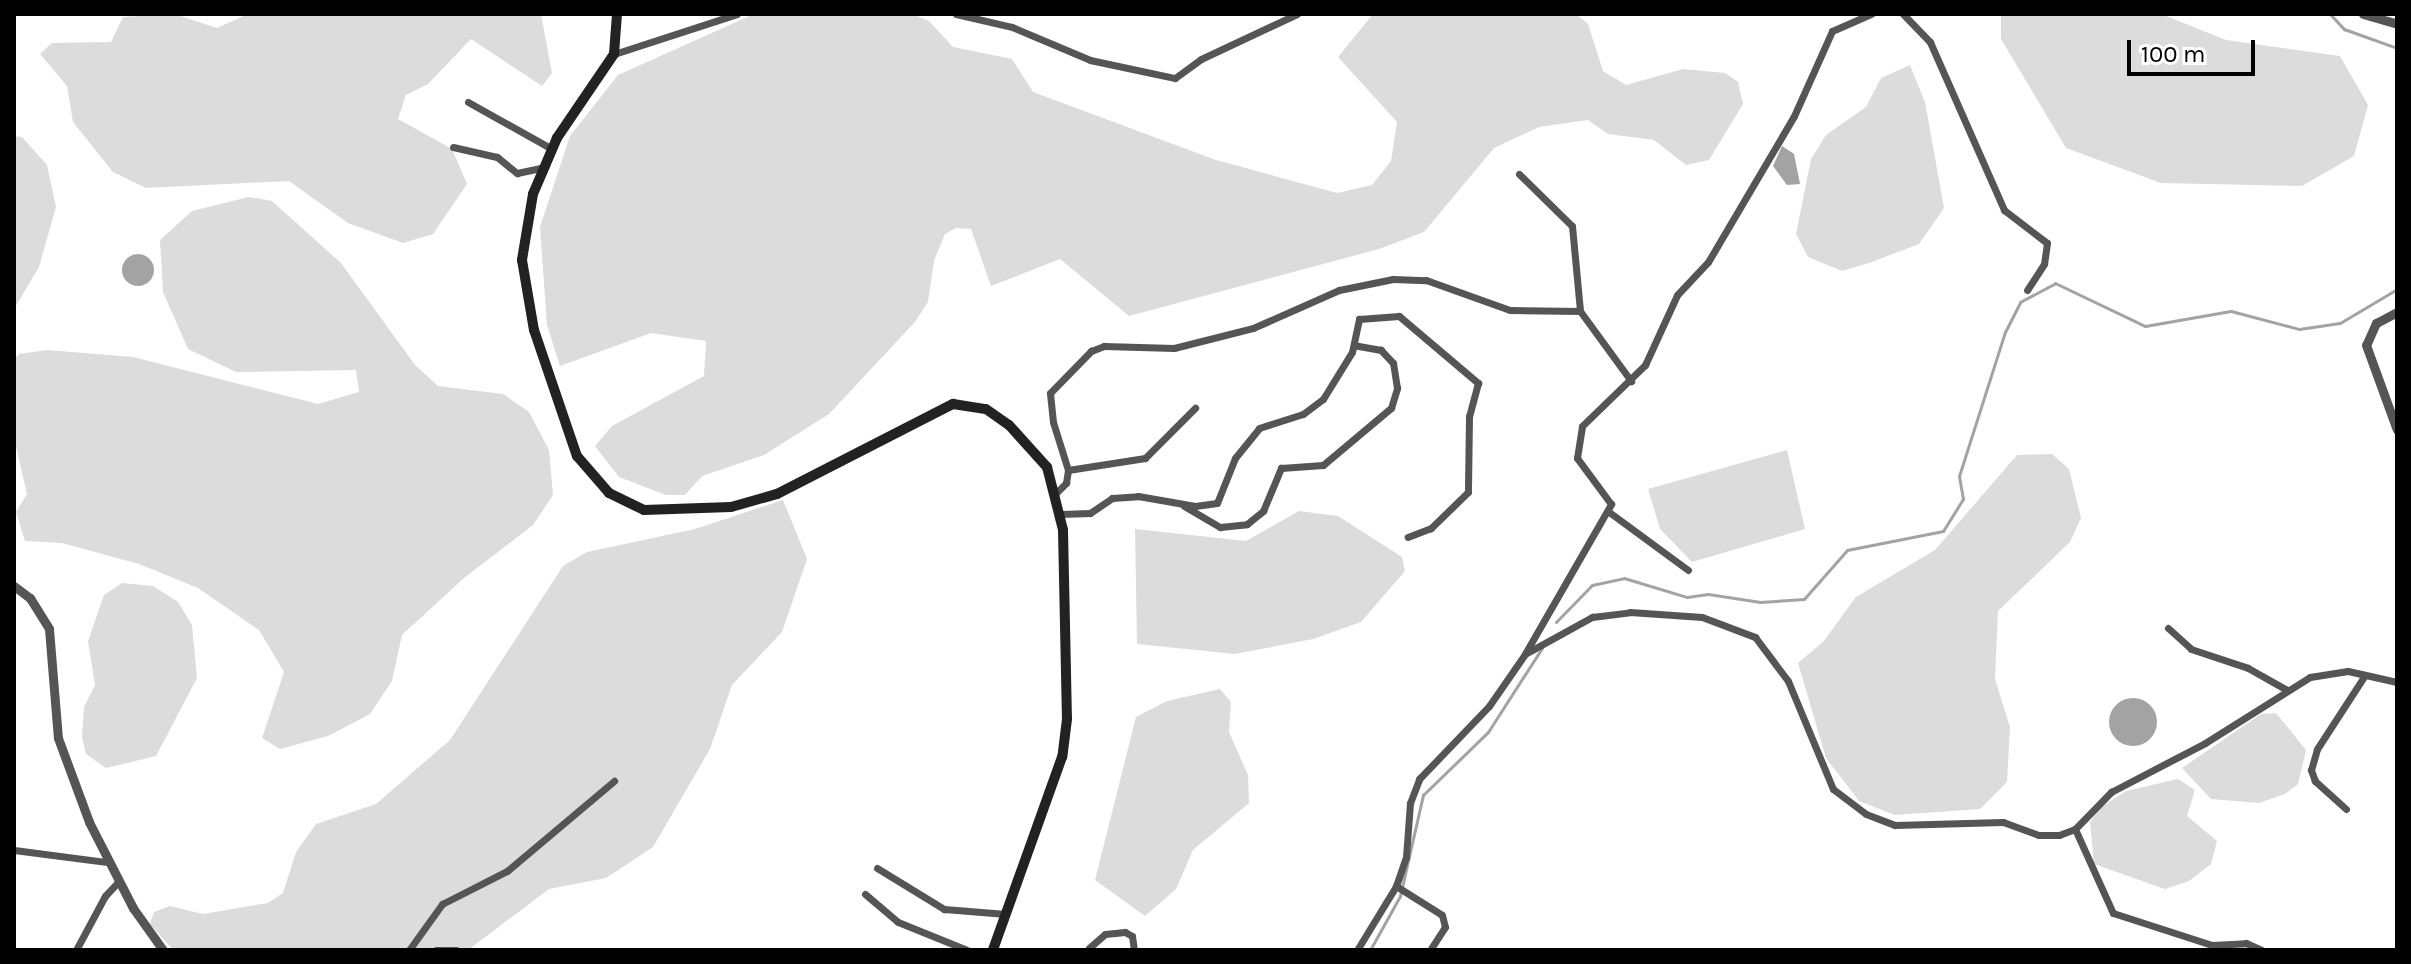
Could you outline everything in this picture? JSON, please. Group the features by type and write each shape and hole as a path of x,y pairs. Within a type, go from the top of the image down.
{"main road":[{"path":"617,14 614,54 552,149 533,194 522,260 534,330 577,456 609,493 644,510 731,507 777,494 953,404 986,409 1009,425 1047,467 1057,492 1061,514 1068,677 1064,744 993,950"}],"street":[{"path":"614,54 737,14"},
{"path":"956,14 1012,27 1090,60 1175,78 1201,59 1297,14"},
{"path":"1357,950 1378,924 1396,886 1406,857 1410,803 1419,779 1489,706 1525,654 1609,512 1610,497 1577,458 1577,440 1596,409 1631,381 1660,337 1677,295 1708,262 1794,116 1822,45 1832,31 1871,14"},
{"path":"1903,14 1930,42 2004,210 2042,235 2047,243 2044,264 2027,290"},
{"path":"2363,14 2397,24"},
{"path":"468,102 552,149"},
{"path":"453,147 497,157 517,173 545,167"},
{"path":"1519,174 1572,226 1580,311 1631,381"},
{"path":"1057,492 1068,470 1053,422 1050,393 1098,346 1165,350 1253,328 1313,299 1393,279 1426,280 1510,310 1580,311"},
{"path":"2397,312 2376,323 2366,345 2397,430"},
{"path":"1061,514 1094,512 1107,498 1138,496 1206,507 1222,499 1241,446 1269,422 1315,407 1354,345 1359,319 1399,316 1478,383 1469,416 1468,492 1431,528 1408,537"},
{"path":"1178,503 1220,527 1247,524 1263,511 1281,468 1323,465 1391,408 1397,388 1393,363 1381,350 1354,345"},
{"path":"1068,470 1145,458 1195,408"},
{"path":"1609,512 1688,570"},
{"path":"14,586 30,598 49,629 60,748 107,862 163,950"},
{"path":"1525,654 1569,626 1614,612 1702,617 1738,628 1775,659 1833,789 1866,814 1895,825 2003,822 2039,835 2059,835 2075,829 2111,792 2205,743 2287,690 2329,672 2397,682"},
{"path":"2168,628 2191,649 2248,668 2287,690"},
{"path":"2346,809 2315,781 2311,770 2317,749 2365,675"},
{"path":"409,950 442,904 507,871 614,781"},
{"path":"2075,829 2113,913 2212,945 2246,943 2262,950"},
{"path":"14,850 107,862"},
{"path":"877,868 944,909 1006,914"},
{"path":"76,950 105,896 118,882"},
{"path":"1396,886 1442,915 1445,927 1430,950"},
{"path":"865,894 898,922 967,950"},
{"path":"1089,948 1105,934 1125,932 1132,936 1134,950"},
{"path":"436,950 456,950"}],"shaded area":[{"path":"174,14 217,28 248,14 541,14 552,73 542,86 471,39 428,84 406,95 398,119 452,149 467,184 433,234 403,243 348,223 289,181 146,188 113,172 73,122 67,86 40,54 52,43 111,42 123,17"},
{"path":"754,14 912,14 929,21 953,47 1012,59 1033,92 1216,160 1337,193 1372,185 1391,161 1397,122 1338,57 1373,14 1576,14 1588,24 1603,71 1626,85 1683,69 1725,73 1738,82 1743,104 1709,160 1686,165 1654,140 1608,134 1588,120 1539,127 1494,148 1424,232 1379,249 1129,316 1060,259 991,286 971,229 956,228 945,234 934,261 928,302 915,322 829,414 764,455 702,476 685,495 666,495 619,477 595,446 612,426 704,376 706,341 651,333 560,366 547,325 540,227 570,136 618,75"},
{"path":"2001,14 2161,14 2226,40 2340,56 2368,105 2354,156 2302,186 2161,183 2066,148 2001,39"},
{"path":"1910,65 1925,102 1944,208 1919,244 1869,263 1842,271 1808,257 1796,234 1811,159 1826,135 1866,107 1881,78"},
{"path":"14,136 22,137 47,165 56,207 39,267 14,309"},
{"path":"1782,146 1794,154 1800,184 1787,185 1773,166"},
{"path":"249,197 272,201 341,263 415,365 438,386 503,394 529,412 549,450 553,495 533,525 464,578 402,635 392,681 370,714 328,736 280,749 262,738 284,672 259,630 198,588 139,564 62,543 25,541 16,512 27,494 14,438 14,359 19,354 47,350 133,357 318,404 359,392 356,370 236,372 188,349 163,292 160,240 192,211"},
{"path":"138,254 150,258 154,270 150,282 138,286 126,282 122,270 126,258"},
{"path":"1787,450 1805,529 1692,562 1660,529 1648,489"},
{"path":"2052,454 2069,469 2081,518 2070,542 1998,611 1995,679 2010,727 2007,782 1980,809 1895,815 1859,801 1826,758 1798,663 1823,642 1856,597 1935,550 2017,455"},
{"path":"783,500 807,559 782,632 732,685 710,749 653,847 606,878 549,889 468,950 173,950 150,924 154,912 170,906 203,914 268,903 283,893 296,852 316,824 376,804 450,740 563,566 587,552 695,529"},
{"path":"1299,511 1338,516 1402,557 1405,571 1361,622 1313,639 1235,654 1137,644 1135,529 1246,541"},
{"path":"122,583 153,586 178,602 192,625 197,678 156,756 106,768 86,754 82,737 84,707 95,685 88,641 104,595"},
{"path":"1220,689 1231,702 1229,732 1248,775 1249,803 1193,850 1176,889 1145,916 1095,880 1136,717 1167,701"},
{"path":"2133,698 2150,705 2157,722 2150,739 2133,746 2116,739 2109,722 2116,705"},
{"path":"2276,713 2306,750 2298,784 2285,794 2259,803 2211,799 2182,768 2261,714"},
{"path":"2178,779 2195,790 2187,816 2217,841 2211,864 2189,881 2165,889 2094,864 2090,822 2100,808 2126,791"}],"waterway":[{"path":"2330,14 2344,29 2397,48"},
{"path":"1556,622 1592,585 1624,578 1687,597 1708,594 1760,602 1804,599 1847,550 1943,531 1963,499 1959,476 2005,332 2020,302 2055,283 2145,326 2231,311 2299,329 2340,323 2397,289"},
{"path":"1370,950 1400,896 1423,795 1488,732 1542,648"}]}
